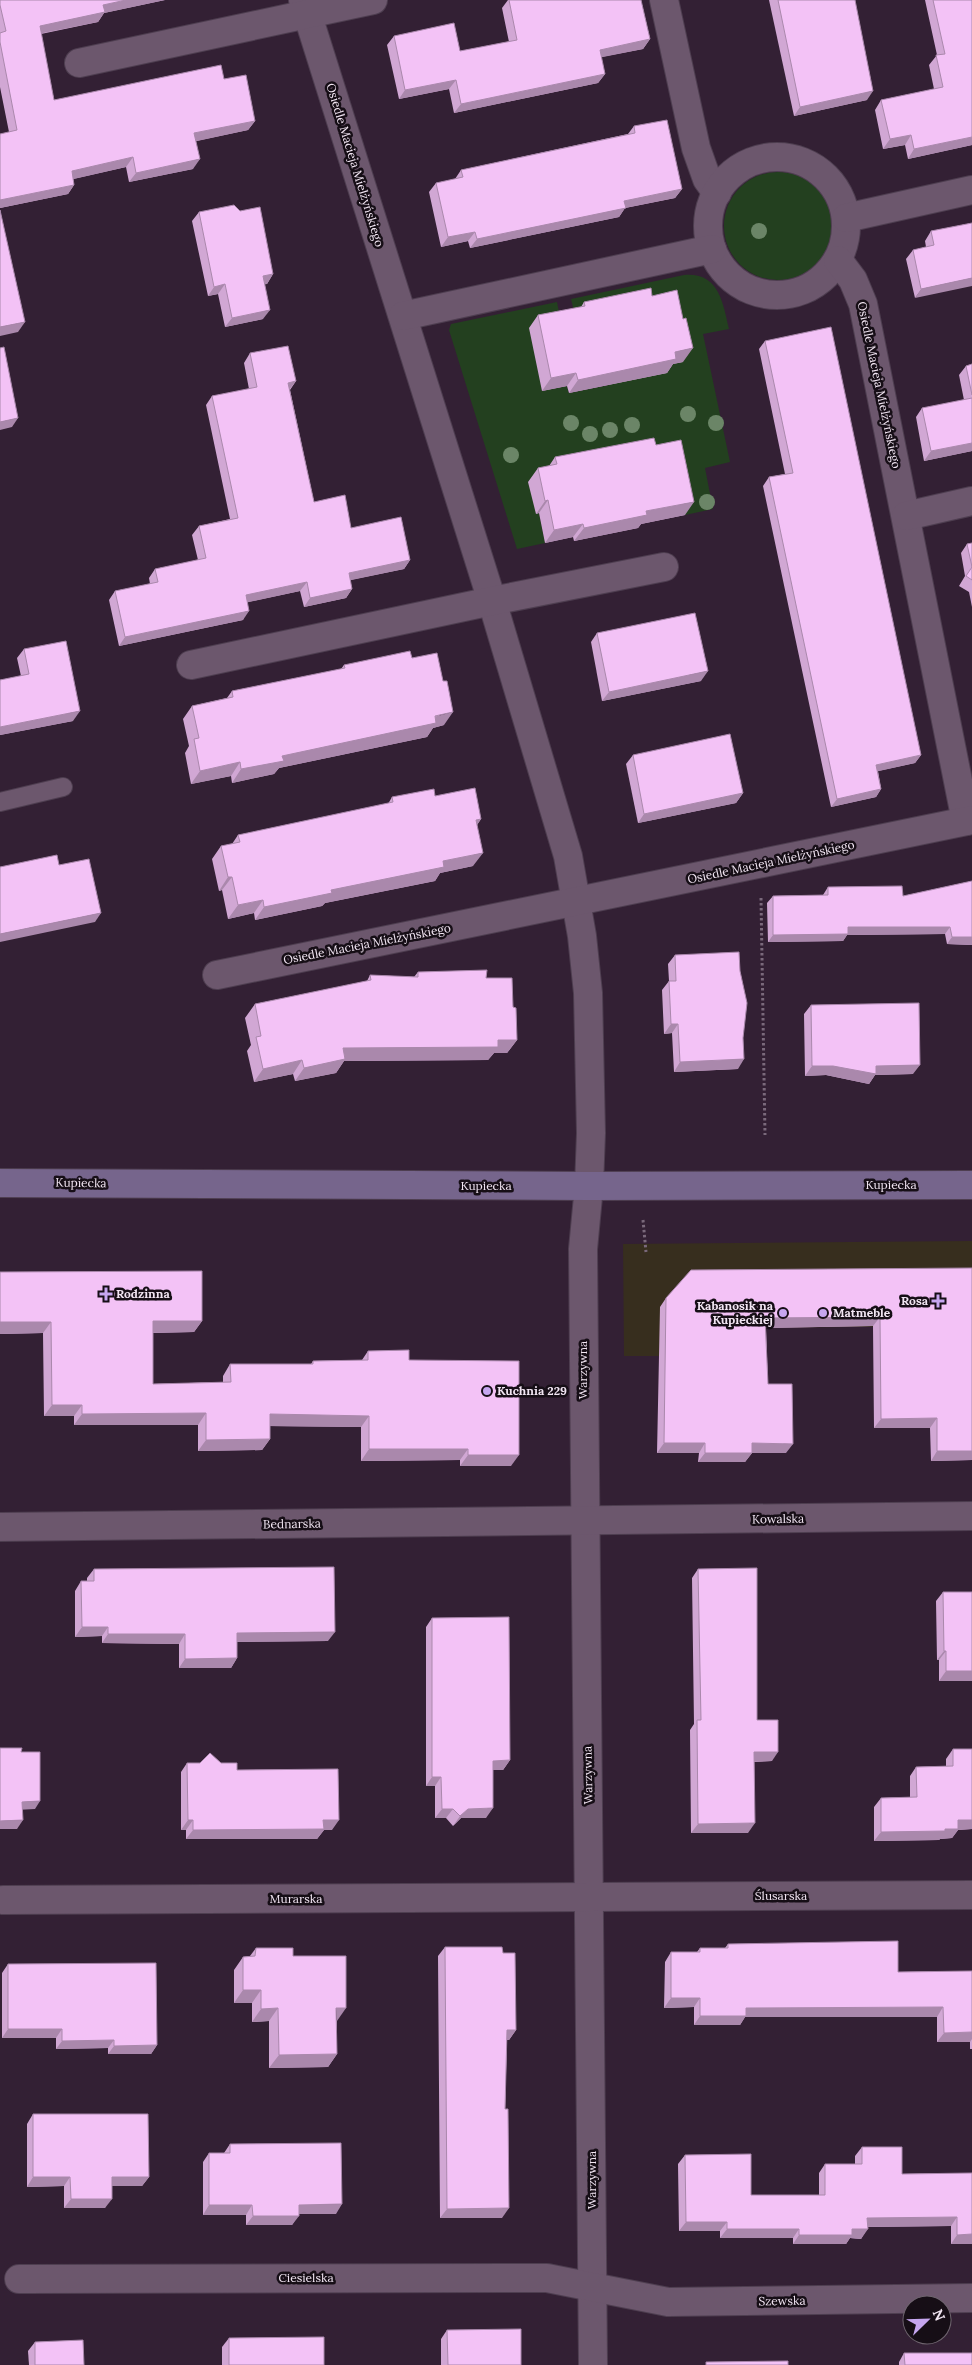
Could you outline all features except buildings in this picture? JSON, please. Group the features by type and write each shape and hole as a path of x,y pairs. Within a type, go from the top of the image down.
{"street":[{"path":"79,63 306,7 373,0"},
{"path":"664,0 696,148 707,179 717,193"},
{"name":"Osiedle Macieja Mielżyńskiego","path":"306,7 492,601 562,834 576,902 588,993 591,1133 589,1186"},
{"path":"768,158 790,158 810,166 828,179 840,197 846,218 845,240 838,260 825,277 806,290 786,295 764,295 743,287 727,274 712,249 708,235 709,213 717,193 729,176 747,164 768,158"},
{"path":"846,218 972,190"},
{"path":"403,316 712,249"},
{"name":"Osiedle Macieja Mielżyńskiego","path":"217,975 969,821 863,304 853,280 838,260"},
{"path":"906,516 972,501"},
{"path":"190,666 492,601 664,567"},
{"name":"Kupiecka","path":"0,1183 589,1186 972,1185"},
{"name":"Warzywna","path":"589,1186 583,1249 584,1521 590,1897 594,2365"},
{"name":"Kowalska","path":"584,1521 972,1516"},
{"name":"Bednarska","path":"0,1526 584,1521"},
{"name":"Ślusarska","path":"590,1897 972,1895"},
{"name":"Murarska","path":"3,1900 590,1897"},
{"name":"Ciesielska","path":"19,2279 547,2278 593,2287"},
{"name":"Szewska","path":"593,2287 668,2302 972,2298"}],"lane":[{"path":"0,802 63,787"}],"path":[{"path":"760,864 765,1135"}],"shaded area":[{"path":"972,1241 972,1326 721,1328 660,1356 624,1356 623,1244"}],"green space":[{"path":"778,172 799,176 816,188 828,205 832,226 828,247 816,264 799,276 778,280 757,276 740,264 728,247 724,226 728,205 740,188 757,176"},
{"path":"684,275 696,275 712,284 721,300 729,329 703,334 730,462 705,468 713,509 685,515 671,453 536,514 539,513 545,543 517,549 449,330 451,324 557,302 561,322 542,391 567,386 569,393 609,385 575,315 571,299"}],"place":[{"name":"Rodzinna","path":"106,1294"},
{"name":"Rosa","path":"938,1301"},
{"name":"Kabanosik na Kupieckiej","path":"783,1313"},
{"name":"Matmeble","path":"823,1313"},
{"name":"Kuchnia 229","path":"487,1391"}]}
